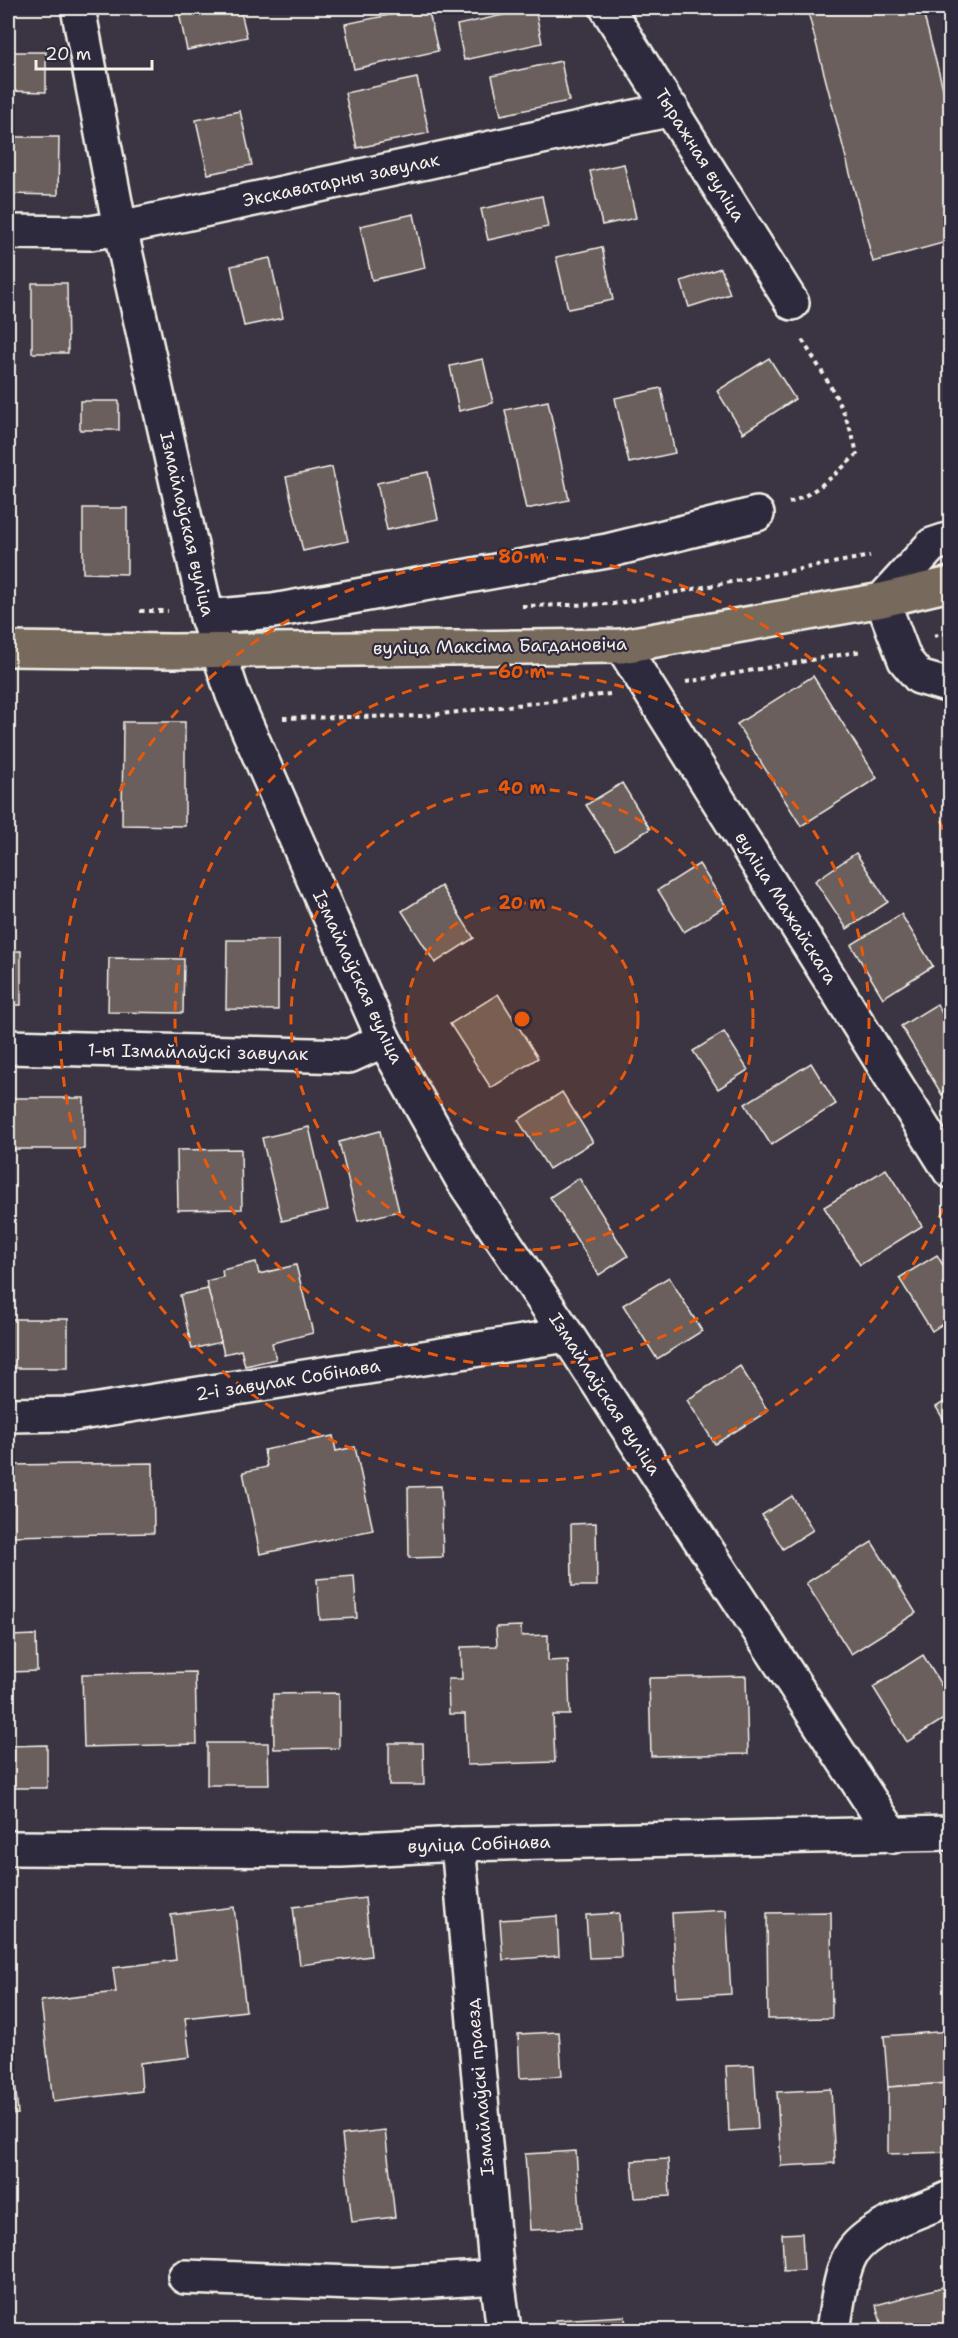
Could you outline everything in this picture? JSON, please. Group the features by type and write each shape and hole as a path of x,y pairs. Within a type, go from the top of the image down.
{"main road":[{"name":"вуліца Максіма Багдановіча","path":"8,649 173,651 622,646 882,600 951,584"}],"street":[{"name":"Ізмайлаўская вуліца","path":"78,8 120,228 207,617 233,695 384,1040 462,1179 567,1335 893,1836"},
{"name":"Тыражная вуліца","path":"607,8 792,303"},
{"name":"Экскаватарны завулак","path":"8,232 90,233 120,228 672,109"},
{"path":"207,617 273,611 607,551 757,514"},
{"path":"951,539 932,545 882,600 905,660 919,677 951,686"},
{"name":"вуліца Мажайскага","path":"622,646 951,1171"},
{"name":"1-ы Ізмайлаўскі завулак","path":"8,1047 349,1056 384,1040"},
{"name":"2-і завулак Собінава","path":"8,1415 74,1414 567,1335"},
{"name":"вуліца Собінава","path":"8,1848 341,1850 458,1844 951,1833"},
{"name":"Ізмайлаўскі праезд","path":"458,1844 497,2277 504,2331"},
{"path":"832,2331 844,2273 851,2254 864,2240 880,2229 951,2198"},
{"path":"185,2277 384,2284 497,2277"}],"path":[{"path":"757,514 807,496 838,472 856,454 852,430 835,393 795,329 792,303"},
{"path":"233,695 284,718 424,716 649,689 898,645 951,632"}],"building":[{"path":"178,8 240,8 247,37 187,50"},
{"path":"428,8 438,51 354,69 345,24"},
{"path":"535,8 542,43 464,60 457,25"},
{"path":"807,8 922,8 950,115 950,241 873,262"},
{"path":"8,52 46,52 46,92 8,91"},
{"path":"561,61 569,101 501,115 492,76"},
{"path":"417,78 429,133 357,148 345,93"},
{"path":"240,111 252,165 208,174 196,120"},
{"path":"8,137 59,137 58,195 8,194"},
{"path":"624,164 636,218 602,225 590,171"},
{"path":"542,196 548,227 488,240 481,209"},
{"path":"414,214 425,268 372,280 360,226"},
{"path":"602,247 613,300 568,309 556,257"},
{"path":"270,258 283,318 244,326 231,266"},
{"path":"721,268 730,294 689,307 681,281"},
{"path":"32,283 67,283 68,353 32,353"},
{"path":"769,358 795,399 743,433 717,391"},
{"path":"483,359 493,403 459,411 450,366"},
{"path":"661,388 675,453 629,463 615,398"},
{"path":"80,401 119,401 119,430 80,430"},
{"path":"548,401 569,500 526,509 505,410"},
{"path":"332,467 348,541 303,551 286,477"},
{"path":"428,472 438,519 387,530 377,483"},
{"path":"83,508 127,508 127,574 83,573"},
{"path":"813,676 877,778 801,826 737,724"},
{"path":"123,722 185,722 185,826 122,825"},
{"path":"622,783 650,829 615,850 586,805"},
{"path":"856,853 888,902 847,929 815,881"},
{"path":"699,864 726,906 684,932 658,890"},
{"path":"441,886 474,938 435,963 402,911"},
{"path":"901,914 933,966 883,998 851,945"},
{"path":"227,940 278,940 278,1010 226,1009"},
{"path":"8,951 21,951 21,1005 8,1005"},
{"path":"109,958 184,959 183,1013 108,1012"},
{"path":"498,994 538,1058 491,1088 450,1024"},
{"path":"937,1004 950,1028 950,1090 942,1095 901,1026"},
{"path":"724,1032 748,1070 718,1089 693,1051"},
{"path":"811,1063 836,1104 771,1145 745,1104"},
{"path":"562,1092 593,1142 549,1169 518,1120"},
{"path":"8,1098 84,1098 84,1149 8,1149"},
{"path":"309,1127 328,1210 282,1221 262,1138"},
{"path":"380,1131 399,1211 358,1221 339,1142"},
{"path":"241,1149 242,1209 178,1210 177,1150"},
{"path":"886,1169 922,1226 860,1265 824,1207"},
{"path":"579,1178 628,1256 599,1275 550,1197"},
{"path":"937,1255 950,1277 950,1319 932,1331 899,1278"},
{"path":"256,1262 259,1274 296,1265 313,1333 272,1343 276,1359 245,1366 241,1350 224,1354 206,1281 223,1277 222,1270"},
{"path":"669,1277 702,1331 657,1359 623,1305"},
{"path":"208,1289 221,1342 192,1349 180,1295"},
{"path":"8,1319 68,1319 68,1368 8,1368"},
{"path":"740,1366 768,1411 715,1444 687,1400"},
{"path":"950,1398 950,1430 936,1407"},
{"path":"333,1436 336,1451 355,1447 373,1530 260,1554 243,1472 267,1467 264,1450"},
{"path":"153,1463 154,1533 11,1536 9,1465"},
{"path":"441,1486 443,1557 409,1558 408,1487"},
{"path":"792,1496 813,1530 783,1549 762,1515"},
{"path":"596,1523 597,1586 572,1586 571,1524"},
{"path":"872,1542 916,1613 851,1654 806,1583"},
{"path":"354,1576 357,1618 320,1620 317,1579"},
{"path":"521,1626 521,1636 548,1635 548,1661 568,1660 570,1715 553,1715 555,1762 467,1765 465,1714 449,1714 448,1679 462,1679 461,1647 497,1646 496,1627"},
{"path":"36,1635 37,1671 11,1672 10,1636"},
{"path":"923,1655 950,1700 950,1715 907,1742 873,1687"},
{"path":"195,1672 197,1744 84,1747 82,1674"},
{"path":"746,1676 748,1754 651,1756 649,1678"},
{"path":"339,1693 339,1748 274,1749 273,1694"},
{"path":"207,1743 268,1743 269,1785 207,1785"},
{"path":"389,1743 423,1743 424,1785 389,1785"},
{"path":"47,1745 47,1788 9,1788 8,1746"},
{"path":"365,1898 371,1956 300,1965 293,1907"},
{"path":"234,1907 246,2011 185,2018 190,2057 140,2063 142,2091 53,2102 41,2001 116,1992 113,1968 176,1960 171,1915"},
{"path":"726,1910 731,1994 677,1997 672,1913"},
{"path":"831,1912 832,2018 768,2019 767,1913"},
{"path":"619,1913 621,1957 589,1958 586,1915"},
{"path":"557,1916 559,1956 503,1960 500,1920"},
{"path":"8,2001 18,2114 8,2115"},
{"path":"950,2031 950,2083 888,2087 884,2036"},
{"path":"559,2032 562,2076 520,2078 518,2034"},
{"path":"754,2065 758,2129 729,2131 726,2066"},
{"path":"950,2083 950,2152 888,2154 888,2087"},
{"path":"831,2089 835,2163 781,2166 777,2092"},
{"path":"385,2130 395,2217 352,2222 342,2135"},
{"path":"576,2151 581,2228 530,2230 525,2154"},
{"path":"668,2159 670,2196 635,2198 632,2161"},
{"path":"802,2233 804,2270 784,2271 782,2234"},
{"path":"950,2245 950,2275 942,2248"},
{"path":"950,2285 950,2330 883,2330 876,2305"},
{"path":"625,2316 626,2330 555,2330 555,2320"}]}
